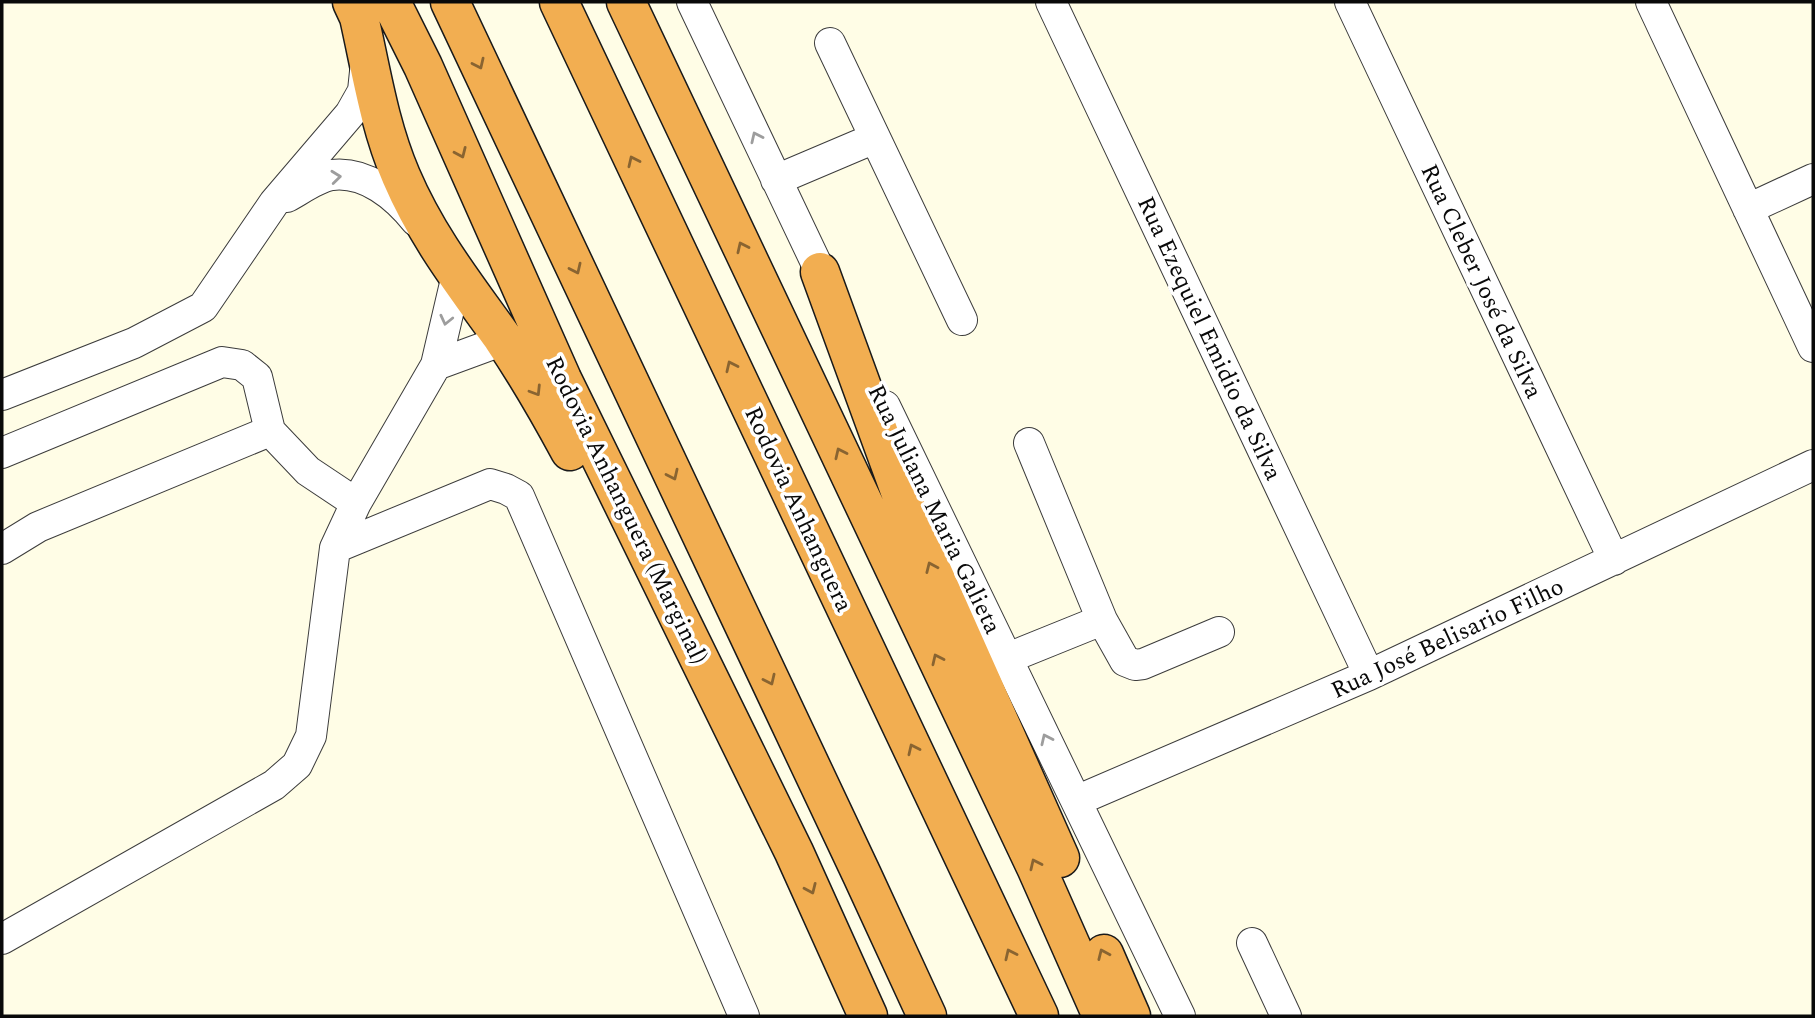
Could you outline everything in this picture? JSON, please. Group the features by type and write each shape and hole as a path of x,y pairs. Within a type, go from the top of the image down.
{"highway":[{"path":"352,2 359,17 381,121 401,176 447,262 536,389 794,852"},
{"name":"Rodovia Anhanguera (Marginal)","path":"391,2 423,66 562,379 794,852 867,1016"},
{"path":"450,2 857,862 927,1016"},
{"name":"Rodovia Anhanguera","path":"559,2 1039,1016"},
{"path":"626,2 1030,854 1102,1016"},
{"path":"820,272 916,535 1131,1016"}],"street":[{"name":"Rua Juliana Maria Galieta","path":"692,2 1180,1016"},
{"name":"Rua Ezequiel Emidio da Silva","path":"1051,2 1369,675"},
{"name":"Rua Cleber José da Silva","path":"1350,2 1614,560"},
{"path":"1650,2 1813,347"},
{"path":"830,43 962,320"},
{"path":"2,395 134,343 203,307 274,203 350,114 363,91 367,51"},
{"path":"776,180 875,138"},
{"path":"2,939 274,785 297,765 311,736 335,548 356,503 436,365 447,262 402,203 376,185 352,176 330,176 274,203"},
{"path":"1748,209 1813,179"},
{"path":"436,365 504,340"},
{"path":"2,453 222,362 242,365 257,377 270,431 308,471 356,503"},
{"path":"2,549 38,527 270,431"},
{"path":"1029,443 1102,620 1125,661 1135,665 1143,664 1219,632"},
{"name":"Rua José Belisario Filho","path":"1076,801 1369,675 1813,465"},
{"path":"335,548 490,484 519,496 744,1016"},
{"path":"1008,659 1102,620"},
{"path":"1252,943 1286,1016"}]}
